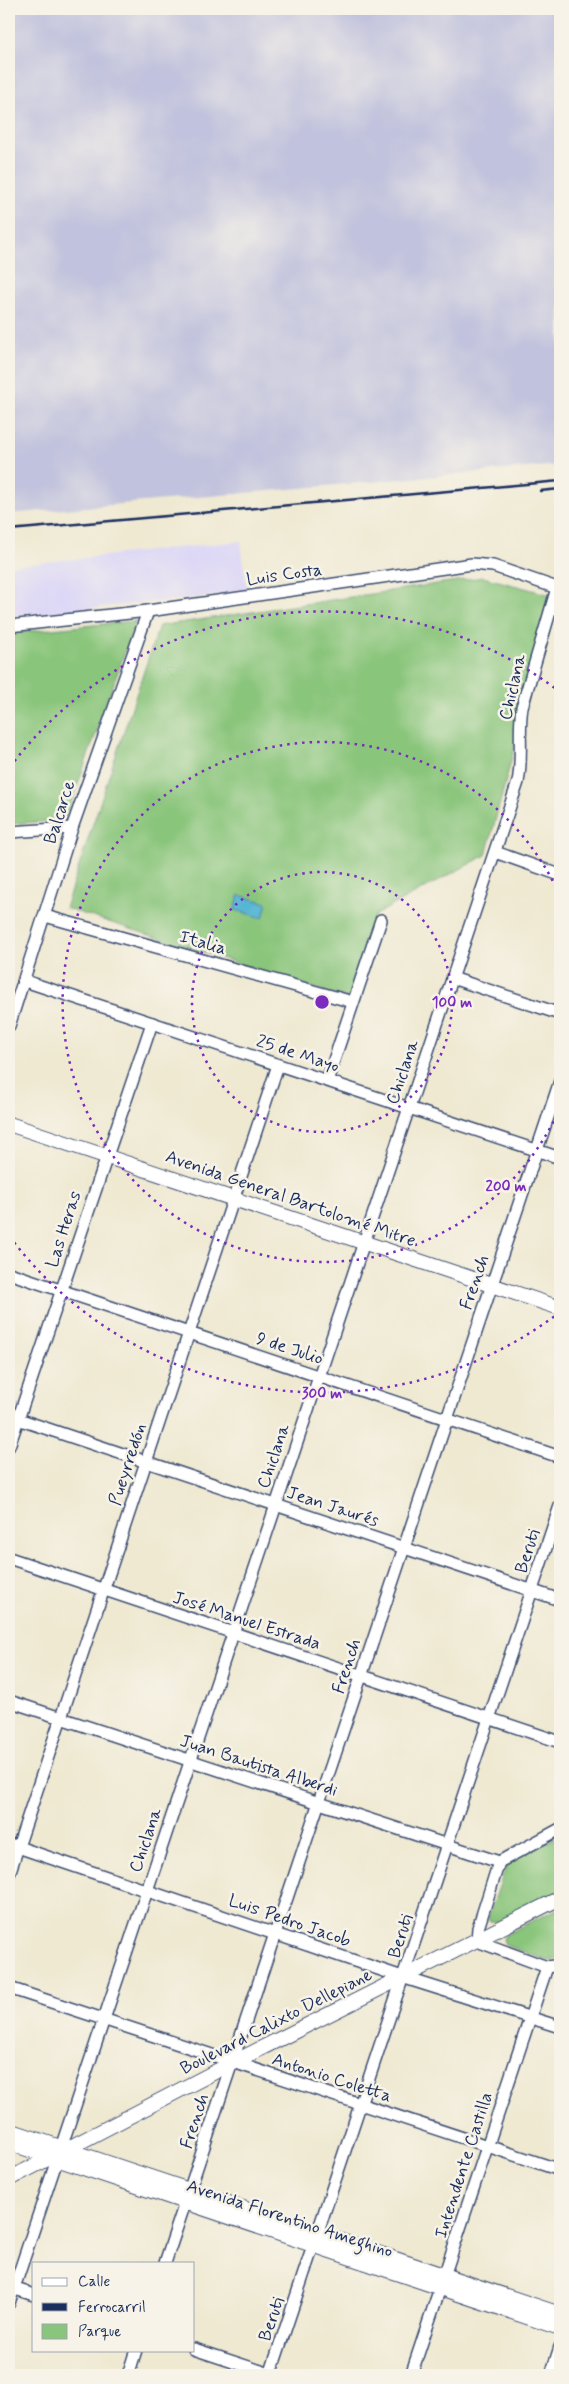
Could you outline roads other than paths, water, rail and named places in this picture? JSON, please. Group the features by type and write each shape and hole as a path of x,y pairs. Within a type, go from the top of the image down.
{"main road":[{"name":"Avenida General Bartolomé Mitre","path":"9,1124 560,1308"},
{"name":"Boulevard Calixto Dellepiane","path":"9,2178 560,1898"},
{"name":"Avenida Florentino Ameghino","path":"9,2130 58,2153 442,2282 560,2328"},
{"name":"Avenida Florentino Ameghino","path":"9,2143 58,2153"},
{"name":"Avenida Florentino Ameghino","path":"442,2282 560,2314"}],"street":[{"name":"Luis Costa","path":"9,626 148,612 472,564 493,566 558,589"},
{"name":"Chiclana","path":"9,2303 11,2288 147,1890 518,782 522,708 558,589"},
{"name":"Balcarce","path":"9,1026 72,828 148,612"},
{"path":"9,832 72,828"},
{"path":"495,852 560,875"},
{"name":"Italia","path":"45,916 353,1002"},
{"path":"327,1081 381,920"},
{"path":"452,978 560,1014"},
{"name":"25 de Mayo","path":"25,980 560,1158"},
{"name":"Las Heras","path":"9,1446 13,1418 61,1290 152,1023"},
{"name":"Pueyrredón","path":"9,1874 13,1845 61,1718 278,1065"},
{"name":"French","path":"165,2262 560,1081"},
{"name":"9 de Julio","path":"9,1273 560,1457"},
{"name":"Jean Jaurés","path":"13,1418 560,1600"},
{"name":"Beruti","path":"271,2375 405,1978 560,1506"},
{"name":"José Manuel Estrada","path":"9,1558 560,1742"},
{"name":"Juan Bautista Alberdi","path":"9,1701 499,1862"},
{"path":"560,1829 499,1862 478,1928 477,1941 547,1966 560,1965"},
{"name":"Luis Pedro Jacob","path":"13,1845 405,1978 560,2027"},
{"name":"Intendente Castilla","path":"411,2375 547,1966"},
{"name":"Antonio Coletta","path":"9,1988 560,2170"},
{"path":"11,2288 32,2294"},
{"path":"551,2375 560,2347"},
{"path":"195,2349 271,2375"},
{"path":"128,2375 135,2352"}],"water":[{"path":"239,895 267,903 263,918 235,910"}],"railway":[{"path":"9,530 560,481"},
{"path":"540,491 560,489"}]}
